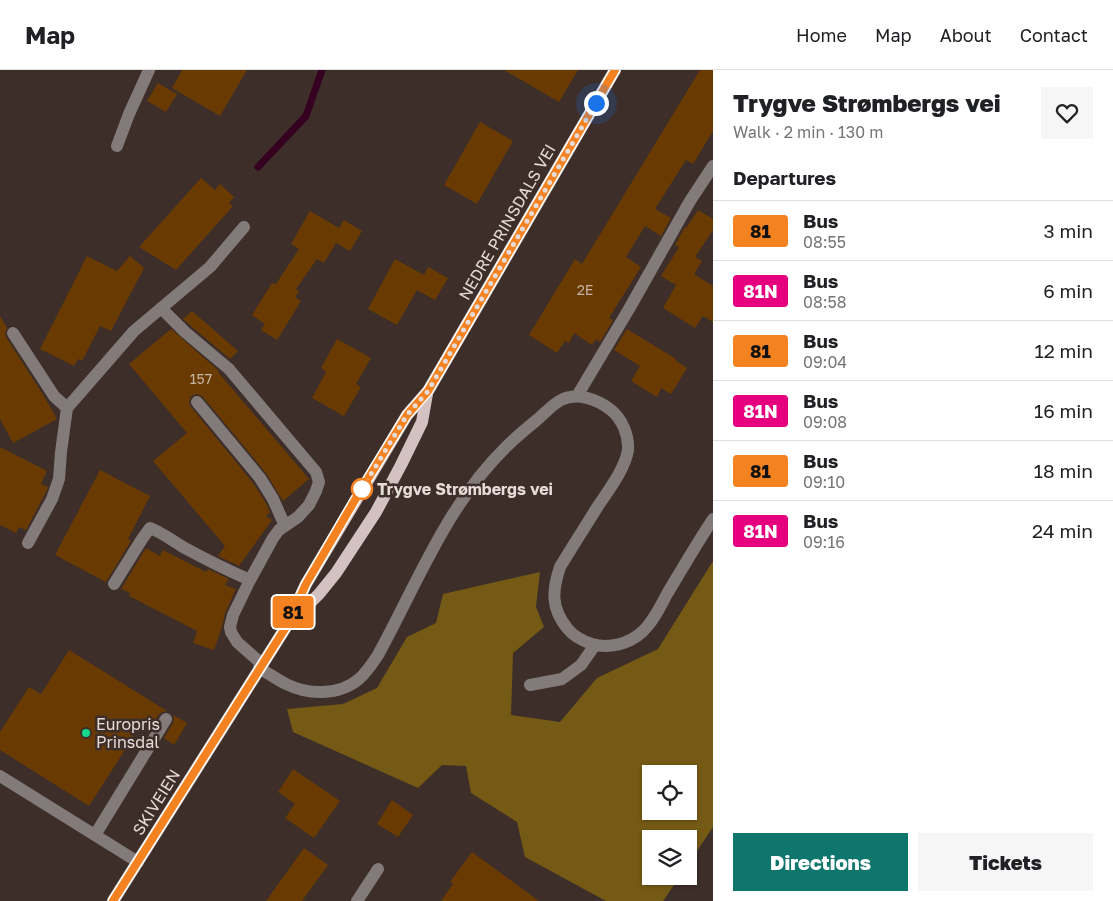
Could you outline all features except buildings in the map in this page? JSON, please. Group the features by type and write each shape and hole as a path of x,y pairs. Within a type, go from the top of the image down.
{"main road":[{"name":"NEDRE PRINSDALS VEI","path":"226,720 286,627 306,584 407,415 428,391 615,70"},
{"name":"NEDRE PRINSDALS VEI","path":"286,627 319,594 336,573 376,512 422,422 428,391"},
{"name":"SKIVEIEN","path":"113,901 226,720"}],"street":[{"path":"117,146 149,70"},
{"path":"577,396 690,201 713,166"},
{"path":"28,543 52,499 59,479 68,408 134,331 210,267 244,227"},
{"path":"161,308 185,332 230,369 316,472 319,482 309,505 298,517 279,530 272,538 233,615 230,627 237,642 260,666 286,684 315,692 334,690 350,685 369,669 449,521 473,486 507,446 561,400 577,396 598,402 615,413 621,420 628,439 628,450 622,467 560,568 556,580 554,593 556,608 561,620 575,636 581,640 602,646 624,643 642,632 655,615 713,519"},
{"path":"13,333 54,396 68,408"},
{"path":"197,402 260,478 273,499 285,526"},
{"path":"114,584 150,528 211,562 250,580"},
{"path":"530,685 562,679 581,665 595,645"},
{"path":"95,835 166,719"},
{"path":"0,776 138,862"},
{"path":"357,901 378,869"}],"shaded area":[{"path":"713,561 713,827 697,851 697,830 642,830 642,885 674,885 663,901 606,901 525,857 517,822 471,793 466,766 442,765 418,788 293,732 287,709 343,704 377,688 407,637 436,623 443,594 540,572 536,607 544,627 513,653 511,715 560,722 597,678 658,649"}],"waterway":[{"path":"258,167 306,116 322,70"}],"bus line":[{"name":"81","path":"113,901 286,627 306,584 325,550 407,415 428,391 615,70"}],"place":[{"name":"Trygve Strømbergs vei","path":"362,489"},
{"name":"Europris Prinsdal","path":"86,733"}],"route":[{"path":"362,489 407,415 428,391 596,103"}]}
